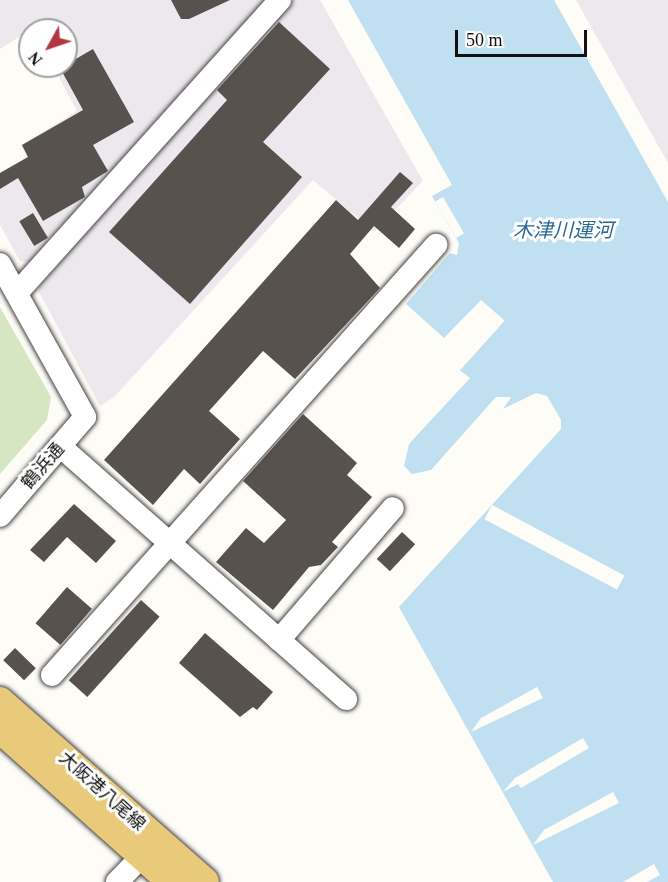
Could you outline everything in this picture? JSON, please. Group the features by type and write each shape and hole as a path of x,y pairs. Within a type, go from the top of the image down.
{"main road":[{"name":"大阪港八尾線","path":"0,700 205,882"},
{"name":"大阪港八尾線","path":"0,729 171,882"}],"street":[{"path":"0,264 17,293 280,0"},
{"path":"52,675 436,245"},
{"name":"鶴浜通","path":"0,516 85,417 17,293"},
{"path":"60,446 346,699"},
{"path":"279,640 393,508"},
{"path":"117,882 141,857"}],"shaded area":[{"path":"0,0 265,0 29,262 20,261 0,225 0,173 27,157 21,145 77,111 59,78 78,78 78,18 18,18 18,38 0,49"},
{"path":"294,0 320,0 423,181 374,232 313,180 115,396 100,406 39,292 39,283"},
{"path":"576,0 668,0 668,163"}],"green space":[{"path":"0,307 51,397 47,420 0,474"}],"water":[{"name":"木津川運河","path":"348,0 554,0 668,202 668,882 553,882 399,607 561,429 561,420 547,396 536,393 503,409 511,397 496,397 431,470 412,474 404,466 409,444 470,378 454,366 495,312 481,300 444,338 406,304 450,253 457,255 459,243 432,196 452,185"}],"pier":[{"path":"443,197 464,233 456,238 435,202"},
{"path":"495,312 505,321 459,371 449,363"},
{"path":"492,505 624,575 617,590 484,519"},
{"path":"537,687 543,698 471,732 481,718"},
{"path":"583,738 589,748 521,788 518,784 503,792 515,778"},
{"path":"613,792 619,803 533,845 544,830"},
{"path":"654,864 660,875 647,882 623,882"}],"building":[{"path":"171,0 230,0 189,19 181,19"},
{"path":"279,22 330,69 263,142 302,177 190,304 109,232 227,100 217,90"},
{"path":"93,49 134,122 93,145 108,171 82,187 85,197 43,221 18,178 0,189 0,173 28,157 22,145 83,110 65,78 78,78 78,58"},
{"path":"400,172 413,183 391,207 415,229 399,248 374,226 350,254 380,288 295,379 263,351 209,411 240,439 200,484 184,469 153,505 104,460 336,200 358,220"},
{"path":"33,213 48,238 34,246 19,221"},
{"path":"303,414 357,463 347,475 372,497 332,542 338,547 321,565 309,567 273,610 216,562 246,528 264,543 286,520 243,481"},
{"path":"74,504 116,541 96,563 67,537 44,562 30,550"},
{"path":"402,532 415,544 390,571 377,559"},
{"path":"67,587 92,609 60,645 36,623"},
{"path":"141,600 160,617 87,697 69,680"},
{"path":"205,633 273,692 257,710 253,707 240,717 179,663"},
{"path":"15,648 36,668 24,680 3,660"}]}
